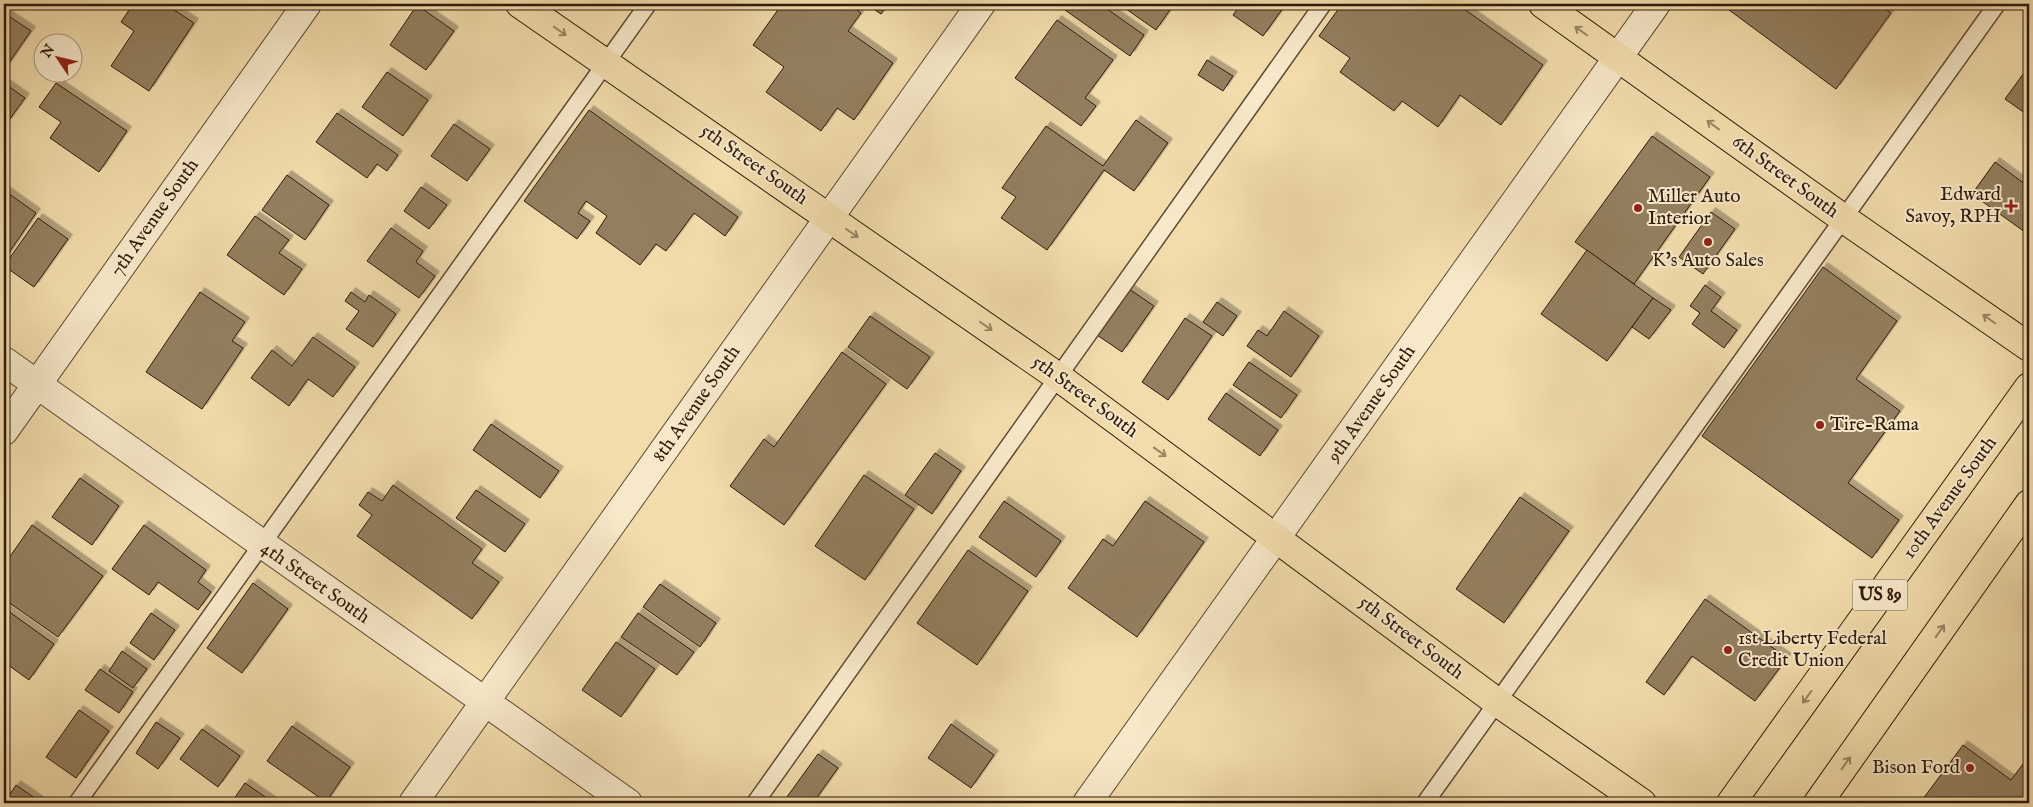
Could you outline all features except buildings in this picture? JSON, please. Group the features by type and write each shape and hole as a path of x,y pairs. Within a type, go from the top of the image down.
{"main road":[{"name":"5th Street South","path":"520,4 1057,376 1277,537 1497,702 1642,803"},
{"name":"6th Street South","path":"1543,4 1844,219 2029,347"},
{"name":"10th Avenue South","path":"1731,803 2029,387"},
{"path":"1818,803 2029,504"}],"street":[{"name":"7th Avenue South","path":"4,431 307,4"},
{"name":"8th Avenue South","path":"414,803 981,4"},
{"name":"9th Avenue South","path":"1087,803 1656,4"},
{"name":"4th Street South","path":"4,361 628,803"}],"lane":[{"path":"77,803 648,4"},
{"path":"755,803 1323,4"},
{"path":"1424,803 1997,4"}],"place":[{"name":"Edward Savoy, RPH","path":"2011,206"},
{"name":"Miller Auto Interior","path":"1638,208"},
{"name":"K's Auto Sales","path":"1708,242"},
{"name":"Tire-Rama","path":"1820,425"},
{"name":"1st Liberty Federal Credit Union","path":"1728,650"},
{"name":"Bison Ford","path":"1970,768"}]}
